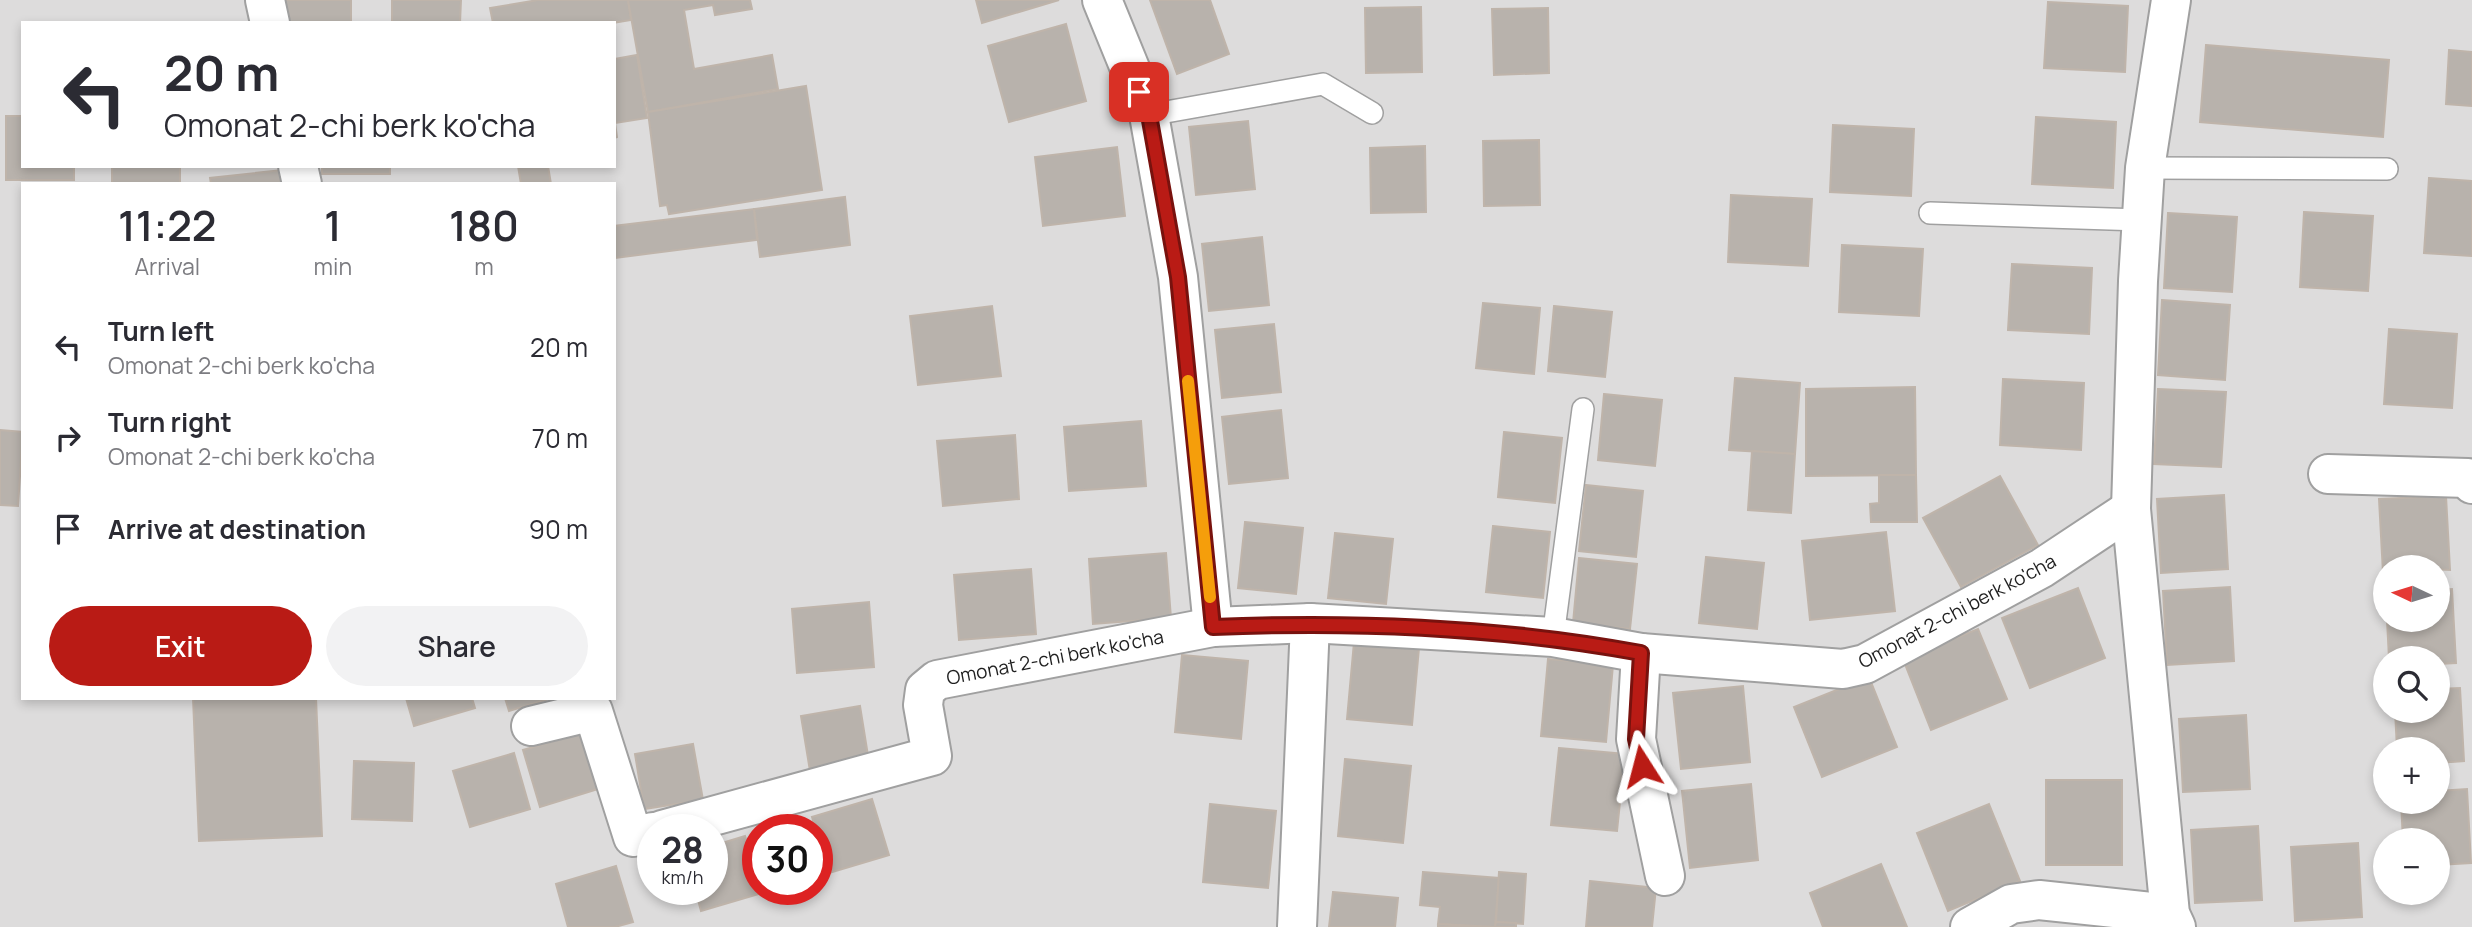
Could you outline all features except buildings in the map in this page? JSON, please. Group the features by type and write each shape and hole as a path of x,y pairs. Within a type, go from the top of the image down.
{"street":[{"path":"265,0 270,21"},
{"path":"1102,0 1149,115 1178,277 1213,627"},
{"path":"1970,927 2011,904 2039,900 2173,921 2132,509 2141,220 2145,168 2171,0"},
{"path":"2328,474 2468,478 2472,484"},
{"name":"Omonat 2-chi berk ko'cha","path":"720,814 932,756 923,705 925,690 937,680 1213,627 1310,623 1553,637 1641,653 1843,669 1865,664 2042,568 2132,509"},
{"path":"1297,927 1310,623"},
{"path":"1641,653 1636,739 1665,876"},
{"path":"531,726 593,712 634,837 637,836"}],"lane":[{"path":"1149,115 1322,84 1372,113"},
{"path":"2145,168 2387,169"},
{"path":"1930,213 2141,220"},
{"path":"1553,637 1583,409"}],"shaded area":[{"path":"0,0 2472,0 2472,927 0,927"}],"slow traffic":[{"path":"1188,381 1210,597"}],"route":[{"path":"1139,92 1149,115 1178,277 1213,627 1310,623 1457,631 1553,637 1641,653 1636,739 1642,766"}]}
